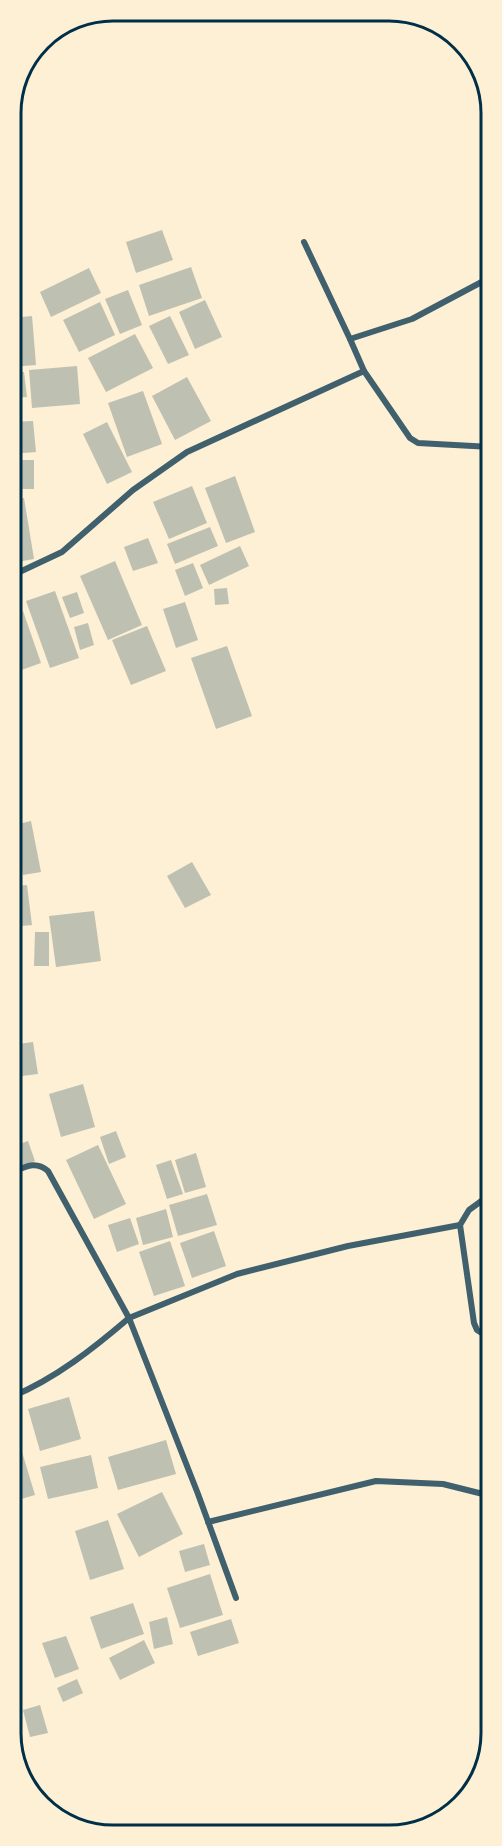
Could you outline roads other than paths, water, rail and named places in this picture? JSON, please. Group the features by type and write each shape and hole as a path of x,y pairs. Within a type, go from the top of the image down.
{"street":[{"path":"304,242 364,371 410,438 418,443 481,446"},
{"path":"350,339 412,319 481,282"},
{"path":"21,571 62,552 133,490 187,452 364,371"},
{"path":"21,1169 31,1165 41,1166 48,1172 129,1318 236,1598"},
{"path":"481,1201 469,1210 459,1225 474,1323 481,1333"},
{"path":"21,1391 82,1356 129,1318 237,1274 348,1246 459,1225"},
{"path":"208,1521 376,1481 442,1484 481,1494"}]}
